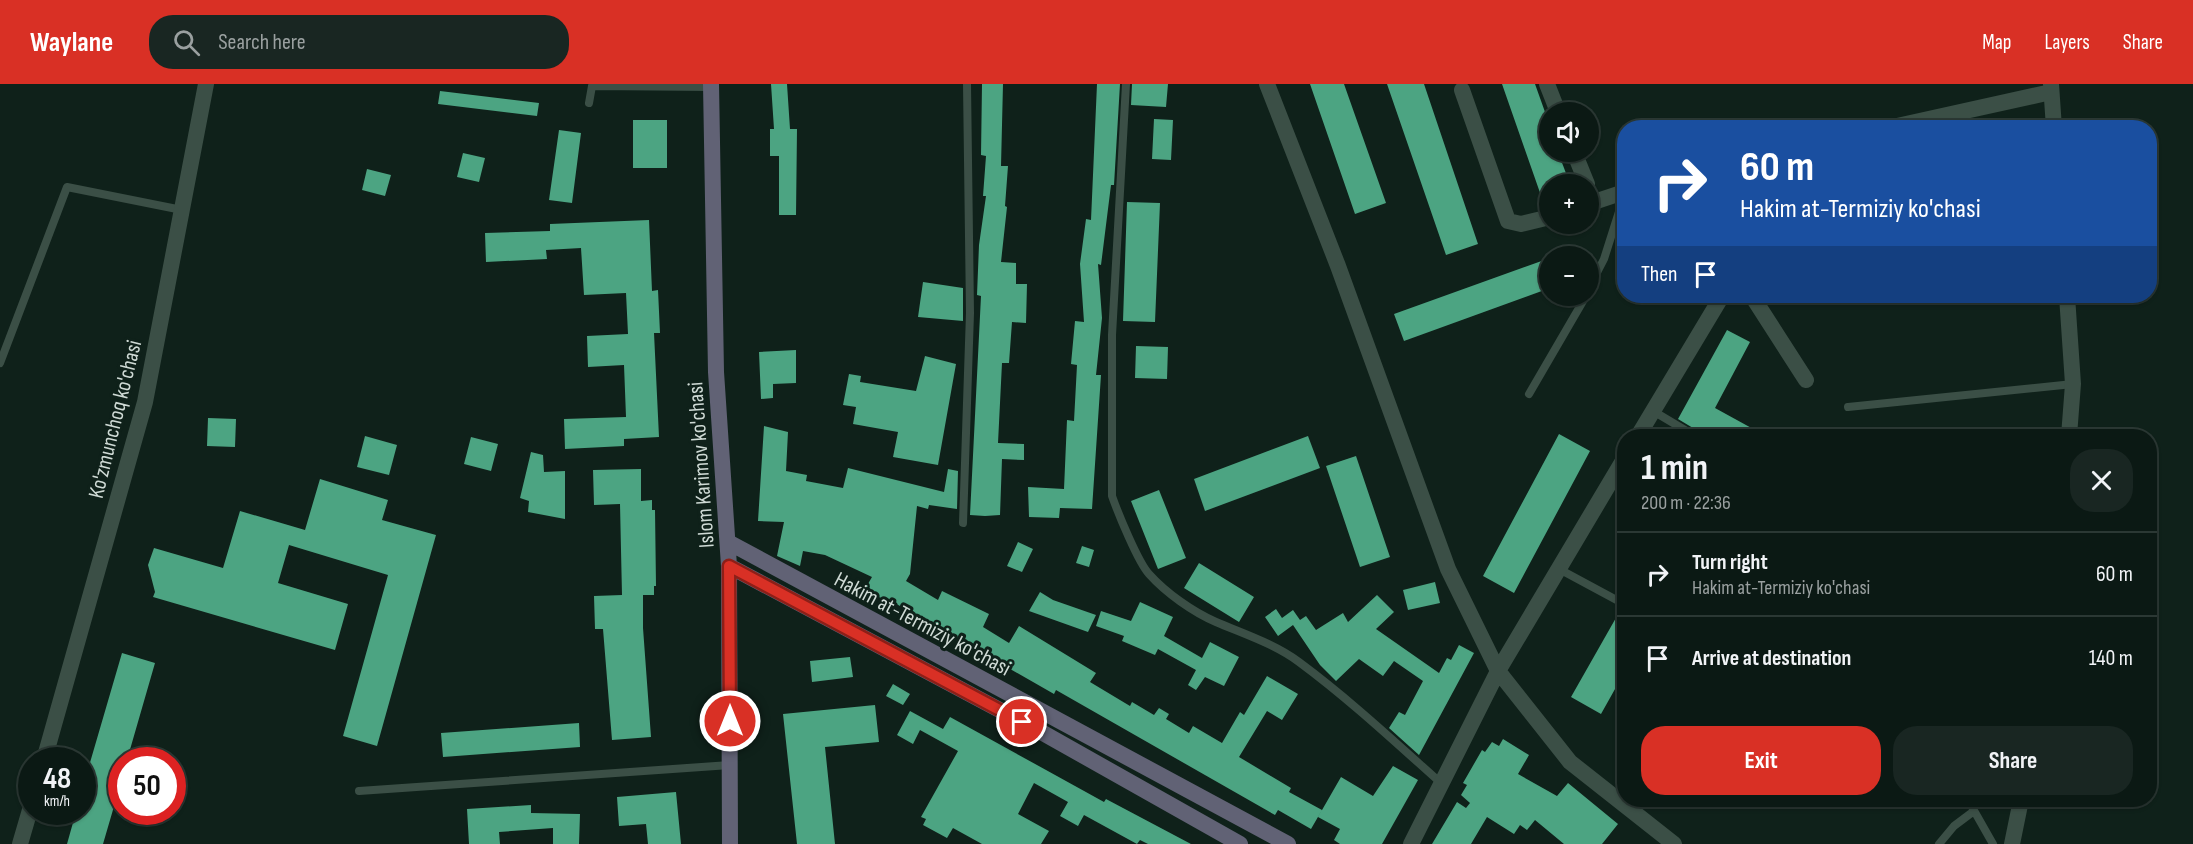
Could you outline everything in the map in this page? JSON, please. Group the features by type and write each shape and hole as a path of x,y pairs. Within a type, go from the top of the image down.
{"main road":[{"name":"Islom Karimov ko'chasi","path":"711,86 716,372 729,566 730,844"},
{"name":"Hakim at-Termiziy ko'chasi","path":"728,542 1288,844"},
{"name":"Hakim at-Termiziy ko'chasi","path":"729,566 1043,733 1240,844"}],"street":[{"name":"Ko'zmunchoq ko'chasi","path":"48,747 145,402 206,84"},
{"path":"1267,84 1338,266 1449,569 1498,671 1570,762 1617,799"},
{"path":"1547,84 1554,102"},
{"path":"1921,120 2051,88 2053,120"},
{"path":"1462,90 1508,221 1521,224 1539,220"},
{"path":"1599,195 1617,194"},
{"path":"1642,429 1718,303"},
{"path":"1756,303 1806,380"},
{"path":"2067,303 2073,384 2070,429"},
{"path":"1411,844 1498,671 1617,471"},
{"path":"1627,807 1674,844"},
{"path":"2012,844 2020,807"},
{"path":"20,844 26,825"}],"lane":[{"path":"963,523 970,313 967,84"},
{"path":"1126,84 1112,335 1112,496 1116,508 1148,573 1179,599 1213,621 1255,637 1297,660 1358,709 1442,784"},
{"path":"590,103 592,86 711,86"},
{"path":"0,363 67,187 182,210"},
{"path":"1599,269 1617,217"},
{"path":"1529,394 1580,306"},
{"path":"1848,407 2073,384"},
{"path":"1653,411 1683,429"},
{"path":"1559,569 1617,600"},
{"path":"359,791 730,765"},
{"path":"1972,807 1993,844"},
{"path":"1940,844 1954,826 1974,811"}],"building":[{"path":"771,84 787,84 790,129 797,129 796,215 779,215 779,156 770,156 770,129 774,129"},
{"path":"982,84 1003,84 1001,166 1008,166 1005,206 1007,207 1001,262 1016,263 1016,284 1027,284 1026,323 1012,322 1009,363 1002,363 998,443 1024,444 1024,460 1002,459 1000,515 985,516 970,515 981,296 977,295 979,245 986,196 983,196 986,156 981,155"},
{"path":"1097,84 1120,84 1114,185 1111,185 1101,265 1098,264 1102,318 1096,375 1101,375 1092,509 1060,508 1059,518 1029,517 1028,487 1064,489 1067,420 1074,421 1077,365 1071,364 1075,321 1084,322 1080,264 1086,219 1091,220"},
{"path":"1132,84 1168,84 1166,107 1131,105"},
{"path":"1310,84 1344,84 1386,203 1355,214"},
{"path":"1387,84 1424,84 1478,244 1446,255"},
{"path":"1502,84 1535,84 1541,102 1539,102 1539,162 1562,162 1566,174 1539,174 1539,190"},
{"path":"440,91 539,103 537,116 438,104"},
{"path":"1154,119 1173,120 1171,160 1152,159"},
{"path":"633,120 667,120 667,168 633,168"},
{"path":"559,130 581,133 572,203 549,200"},
{"path":"463,153 485,158 479,182 457,177"},
{"path":"367,169 391,175 385,196 362,190"},
{"path":"1127,202 1160,203 1155,322 1123,321"},
{"path":"649,220 652,291 658,290 660,333 654,333 659,437 624,439 624,446 565,449 564,419 626,417 624,365 588,367 587,336 628,334 626,293 584,295 581,248 546,250 547,259 486,262 485,233 550,231 550,224"},
{"path":"1539,262 1539,292 1404,341 1394,314"},
{"path":"923,282 963,288 963,321 918,317"},
{"path":"1727,330 1750,342 1715,408 1753,429 1695,429 1678,419"},
{"path":"1136,346 1168,347 1167,379 1135,378"},
{"path":"796,350 796,383 773,384 773,398 761,399 759,352"},
{"path":"925,356 956,364 938,465 893,457 898,432 853,424 856,407 843,405 849,374 861,376 860,382 916,391"},
{"path":"208,418 236,419 235,447 207,446"},
{"path":"764,426 788,432 786,471 807,475 806,481 843,488 848,468 944,492 948,469 958,471 957,509 929,505 928,509 917,506 910,574 906,581 938,600 942,591 989,614 983,627 1009,643 1019,626 1096,673 1090,682 1130,706 1132,702 1154,715 1159,708 1169,714 1166,719 1189,733 1193,726 1222,743 1240,712 1244,715 1267,676 1298,694 1282,720 1267,711 1239,757 1291,788 1289,792 1322,810 1311,829 1278,810 1275,815 1056,690 1054,694 893,602 891,604 865,589 872,577 825,555 803,551 800,566 777,556 784,522 758,521"},
{"path":"1559,434 1590,451 1514,593 1483,576"},
{"path":"365,436 397,445 389,475 357,467"},
{"path":"1308,436 1320,468 1205,511 1194,479"},
{"path":"471,437 498,444 491,471 464,464"},
{"path":"531,452 543,455 544,472 565,471 565,519 528,512 529,501 520,498"},
{"path":"1356,456 1390,557 1360,567 1326,466"},
{"path":"641,469 641,501 652,500 652,510 655,510 656,586 654,586 654,595 643,595 643,628 651,737 612,740 603,629 595,629 594,596 622,595 620,504 594,505 593,470"},
{"path":"320,479 388,500 382,520 436,535 377,746 343,736 388,575 289,545 278,583 348,604 335,650 153,597 155,592 148,565 154,548 223,568 240,511 305,530"},
{"path":"1159,490 1186,558 1158,569 1131,501"},
{"path":"1018,542 1033,549 1022,572 1007,566"},
{"path":"1082,546 1094,550 1089,567 1076,563"},
{"path":"1199,563 1254,597 1239,622 1184,588"},
{"path":"1435,582 1440,603 1408,610 1403,590"},
{"path":"1040,592 1053,600 1096,615 1088,632 1029,611"},
{"path":"1377,595 1394,612 1376,629 1439,673 1447,658 1451,660 1459,645 1474,653 1419,755 1389,728 1399,712 1405,715 1423,681 1394,661 1383,676 1359,659 1336,681 1320,665 1293,625 1278,636 1265,617 1276,609 1282,618 1293,610 1300,620 1306,616 1316,630 1343,613 1348,622"},
{"path":"1140,602 1173,617 1164,636 1202,658 1210,642 1239,657 1224,686 1205,677 1196,690 1188,685 1196,670 1158,649 1155,655 1122,641 1124,636 1096,626 1101,611 1131,621"},
{"path":"1617,616 1617,685 1601,714 1571,697"},
{"path":"122,653 155,663 131,747 108,747 109,825 103,844 67,844 72,825 96,825 95,747"},
{"path":"850,657 853,677 812,682 810,661"},
{"path":"893,684 910,694 903,705 886,696"},
{"path":"875,705 879,742 825,747 835,844 797,844 783,714"},
{"path":"910,711 943,729 950,717 1104,802 1106,799 1191,844 1148,844 1140,840 1137,844 1084,815 1078,826 1060,816 1068,802 1034,783 1018,814 1049,831 1041,844 982,844 953,828 947,838 923,825 926,819 921,817 958,751 920,730 913,744 897,735"},
{"path":"579,723 580,747 443,757 441,733"},
{"path":"1503,739 1529,755 1518,774 1557,796 1568,783 1618,824 1602,844 1564,844 1535,820 1527,830 1520,825 1514,834 1487,817 1471,844 1432,844 1457,802 1466,808 1470,803 1461,795 1467,785 1463,783 1482,750 1485,752 1492,742 1499,746"},
{"path":"1393,766 1418,780 1382,844 1340,844 1334,840 1340,829 1318,817 1341,777 1373,796"},
{"path":"676,792 681,844 648,844 646,824 619,826 617,797"},
{"path":"531,805 531,813 580,814 579,844 553,844 553,828 499,832 500,844 469,844 467,809"}],"route":[{"path":"730,721 729,566 1022,722"}]}
